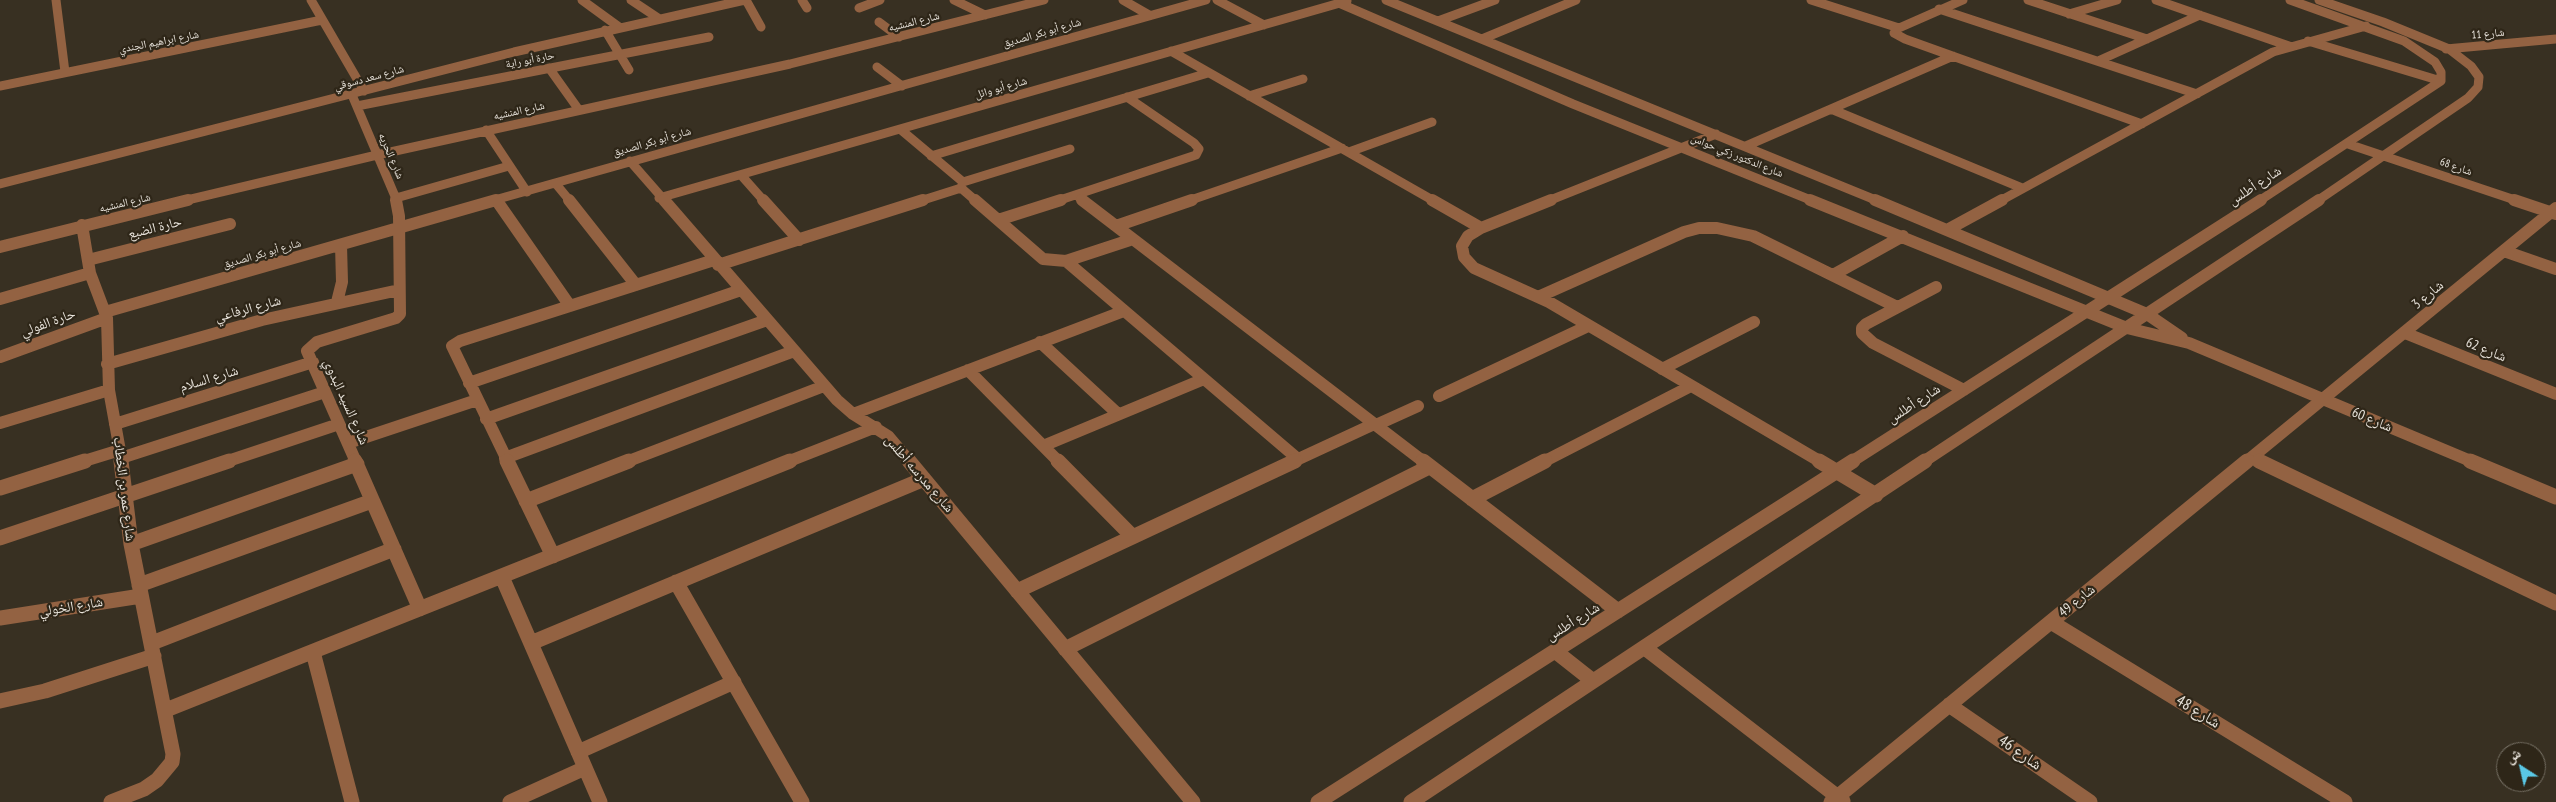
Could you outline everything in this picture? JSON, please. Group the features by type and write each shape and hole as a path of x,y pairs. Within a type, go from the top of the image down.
{"street":[{"path":"56,0 65,72"},
{"path":"310,0 364,92"},
{"path":"582,0 619,27"},
{"path":"631,0 658,18"},
{"path":"745,0 761,27"},
{"name":"شارع سعد دسوقي","path":"0,184 605,30 745,0"},
{"path":"802,0 807,8"},
{"path":"858,8 880,0"},
{"path":"954,0 985,15"},
{"name":"شارع المنشيه","path":"0,246 486,130 747,75 1040,0"},
{"path":"1123,0 1149,14"},
{"name":"شارع أبو بكر الصديق","path":"106,315 630,161 902,86 1149,14 1206,0"},
{"path":"1217,0 1264,24"},
{"name":"شارع الدكتور زكي حواس","path":"1386,0 1746,146 2147,314"},
{"path":"1438,21 1495,0"},
{"path":"1482,39 1576,0"},
{"path":"1811,0 1899,28"},
{"path":"1963,0 1899,28 1894,33 2142,124"},
{"path":"2028,0 2147,39"},
{"path":"2069,14 2117,0"},
{"path":"2156,0 2289,46"},
{"path":"2290,0 2366,26 2422,51 2435,62 2442,72 2441,81 2308,41"},
{"path":"1411,802 2385,156 2468,98 2478,86 2478,77 2471,66 2449,49 2383,22 2319,0"},
{"name":"شارع أبو وائل","path":"659,198 1344,1"},
{"name":"شارع الدكتور زكي حواس","path":"1344,1 1573,104 1903,236 2126,328"},
{"path":"1939,9 2196,94"},
{"path":"2098,62 2200,15"},
{"name":"شارع ابراهيم الجندي","path":"0,86 322,20"},
{"path":"879,22 899,37"},
{"path":"1947,230 2273,52 2366,26"},
{"path":"605,30 629,70"},
{"name":"حارة أبو راية","path":"357,106 709,37"},
{"name":"شارع 11","path":"2422,51 2556,39"},
{"path":"2541,40 2556,44"},
{"path":"1170,51 1482,228"},
{"path":"1746,146 1953,56"},
{"path":"877,67 902,86"},
{"path":"549,68 579,110"},
{"path":"931,156 1208,73"},
{"path":"1249,96 1303,79"},
{"name":"شارع أطلس","path":"1318,802 2109,298 2348,144 2441,81"},
{"name":"شارع الحريه","path":"352,94 396,198 399,216 398,230"},
{"path":"998,220 1188,159 1196,154 1199,149 1194,144 1127,97"},
{"path":"1831,109 2022,188"},
{"path":"1116,226 1432,122"},
{"path":"900,129 1043,259 1066,261 1133,239"},
{"path":"486,130 527,192"},
{"path":"1716,134 1482,228 1468,236 1462,246 1464,257 1474,268 1538,297 1876,494"},
{"name":"شارع 68","path":"2348,144 2554,211"},
{"path":"552,556 452,348 453,344 636,284 799,240 1070,149"},
{"name":"شارع مدرسه أطلس","path":"630,161 659,198 824,386 853,414 888,436 1193,802"},
{"path":"396,198 509,166"},
{"path":"741,175 799,240"},
{"path":"556,184 636,284"},
{"path":"1076,195 1618,611"},
{"path":"497,201 570,306"},
{"name":"شارع 3","path":"2321,399 2554,211"},
{"name":"حارة الضبع","path":"0,299 89,267 230,224"},
{"name":"شارع عمر بن الخطاب","path":"82,225 89,267 106,315 109,390 120,454 131,544 166,710 173,754 172,762 157,780 144,789 111,802"},
{"path":"1538,297 1684,232 1699,228 1736,231 1753,236 1897,307"},
{"name":"شارع السيد البدوي","path":"398,230 399,316 317,342 307,351 420,609"},
{"path":"1834,275 1903,236"},
{"path":"337,302 343,262 341,245"},
{"path":"2504,251 2556,269"},
{"path":"1066,261 1298,460"},
{"path":"1936,287 1862,328 1862,332 1866,338 1964,390"},
{"name":"شارع الرفاعي","path":"107,364 262,320 337,302 399,290"},
{"path":"469,383 741,290"},
{"path":"853,414 1124,311"},
{"name":"شارع 60","path":"2147,314 2189,343"},
{"name":"حارة الفولي","path":"0,357 106,315"},
{"path":"486,419 766,320"},
{"path":"1662,370 1754,322"},
{"path":"1439,396 1588,326"},
{"name":"شارع 60","path":"2126,328 2189,343 2556,497"},
{"name":"شارع 62","path":"2405,333 2556,394"},
{"path":"1040,342 1118,414"},
{"path":"505,458 794,351"},
{"name":"شارع السلام","path":"115,424 313,362"},
{"path":"968,370 1132,537"},
{"path":"1043,446 1204,379"},
{"path":"526,500 824,386"},
{"path":"1472,499 1691,386"},
{"path":"0,423 109,390"},
{"path":"0,488 325,392"},
{"name":"شارع 49","path":"1838,800 1950,705 2254,458 2321,399"},
{"path":"348,443 477,400"},
{"path":"1017,591 1418,406"},
{"path":"0,538 125,498 339,424"},
{"path":"166,710 876,427"},
{"path":"2254,458 2556,603"},
{"path":"131,544 357,464"},
{"path":"1065,649 1429,467"},
{"path":"531,643 924,479"},
{"name":"شارع الخولي","path":"0,618 140,591 372,502"},
{"path":"0,701 45,691 153,649 394,550"},
{"path":"502,576 600,802"},
{"path":"676,582 802,802"},
{"name":"شارع 48","path":"2051,622 2345,802"},
{"path":"1645,648 1838,800"},
{"path":"1555,651 1593,681"},
{"path":"313,652 352,802"},
{"path":"510,802 582,760 734,682"},
{"name":"شارع 46","path":"1950,705 2090,802"}]}
